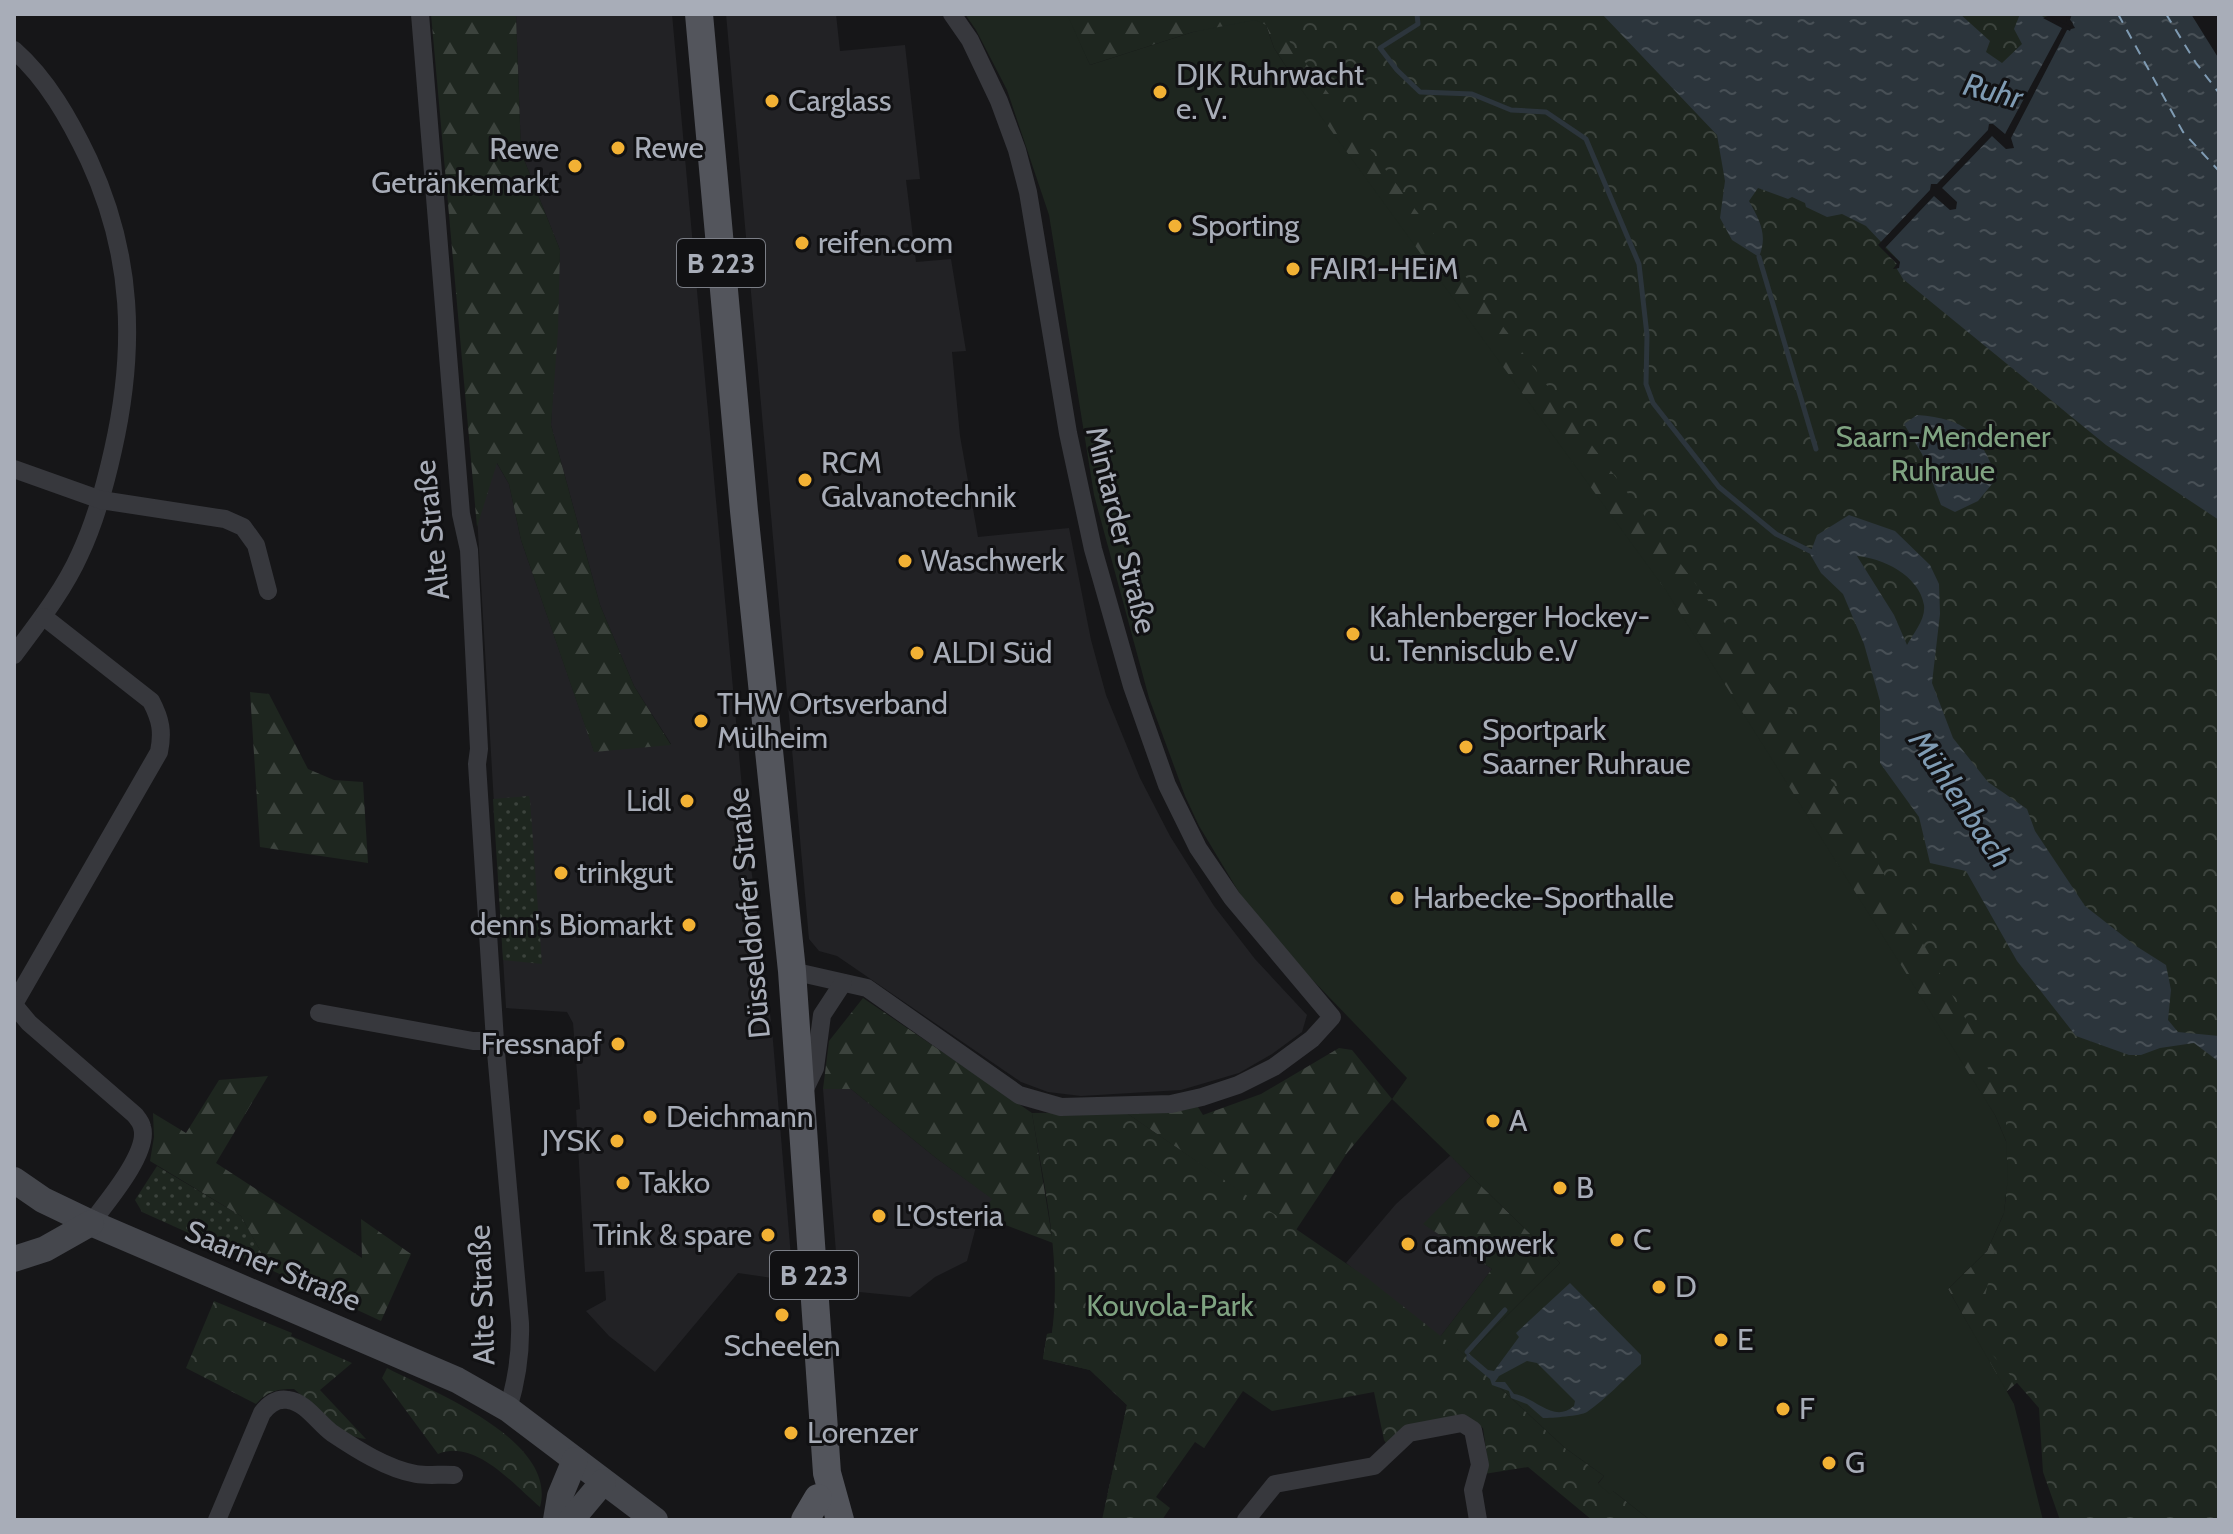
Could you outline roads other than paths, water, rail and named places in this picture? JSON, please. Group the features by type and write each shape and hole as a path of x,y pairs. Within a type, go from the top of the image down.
{"main road":[{"name":"Düsseldorfer Straße","path":"699,14 744,511 792,971 820,1347 817,1503 840,1520"},
{"name":"Saarner Straße","path":"14,1180 43,1200 91,1223 419,1363 508,1409"},
{"path":"14,1259 45,1249 91,1223"},
{"name":"Alte Straße","path":"508,1409 655,1520"},
{"path":"556,1520 560,1496 575,1460"},
{"path":"571,1520 603,1482"}],"street":[{"name":"Alte Straße","path":"420,14 461,514 469,550 479,749 477,764 495,1041 520,1323 521,1354 508,1409"},
{"name":"Mintarder Straße","path":"843,983 867,988 1019,1095 1061,1107 1171,1104 1214,1093 1274,1067 1312,1039 1332,1017 1232,898 1198,848 1167,785 1132,686 1093,549 1068,433 1028,192 1017,150 976,52 952,14"},
{"path":"14,50 44,82 76,132 111,214 123,260 128,312 127,365 119,421 101,500 79,556 44,617 14,655"},
{"path":"14,469 101,500 225,519 243,527 256,545 268,591"},
{"path":"44,617 151,701 160,718 163,735 159,752 14,1005 29,1023 135,1115 142,1127 141,1148 115,1192 91,1223"},
{"path":"792,971 843,983 822,1015 815,1068 800,1100"},
{"path":"319,1013 473,1041 495,1041"},
{"path":"217,1520 262,1413 268,1405 280,1400 300,1404 331,1432 392,1466 417,1474 454,1475"},
{"path":"1246,1520 1275,1484 1374,1466 1409,1433 1462,1423 1473,1430 1480,1465 1473,1490 1478,1520"}],"water":[{"name":"Ruhr","path":"1602,14 1960,14 1990,41 1986,52 2002,63 2022,44 2014,29 2020,14 2038,14 2070,31 2072,14 2191,14 2219,59 2219,520 2106,445 1903,279 1897,269 1900,262 1866,226 1842,214 1827,217 1792,197 1788,199 1758,188 1749,201 1763,235 1759,257 1732,240 1720,218 1725,181 1717,135"},
{"path":"1917,415 1948,420 1977,439 1997,478 1978,501 1955,512 1941,505 1922,454 1904,424"},
{"path":"1849,515 1895,531 1930,565 1939,584 1940,614 1932,683 1953,738 1988,782 2027,809 2035,831 2085,906 2166,965 2171,990 2168,1020 2178,1032 2219,1036 2219,1099 2218,1061 2194,1043 2129,1055 2076,1036 2017,961 1966,871 1930,863 1919,817 1880,763 1880,701 1864,644 1843,594 1821,573 1810,554 1817,535","holes":["1857,556 1898,570 1921,594 1923,616 1907,645 1894,615"]},
{"path":"1570,1283 1641,1355 1641,1364 1587,1412 1543,1418 1527,1404 1511,1398 1509,1391 1492,1385 1490,1379 1466,1359 1467,1352 1488,1370 1494,1371 1519,1337 1516,1333","holes":["1527,1361 1537,1363 1575,1401 1574,1406 1566,1411 1552,1411 1514,1394 1505,1382 1495,1382 1499,1376"]}],"waterway":[{"name":"Mühlenbach","path":"1417,14 1418,24 1380,48 1420,92 1472,94 1511,110 1546,112 1586,139 1639,264 1647,335 1646,384 1653,403 1719,487 1776,534 1814,553"},
{"path":"1759,257 1816,449"},
{"path":"1467,1352 1505,1310"}],"place":[{"name":"DJK Ruhrwacht e. V.","path":"1160,92"},
{"name":"Carglass","path":"772,101"},
{"name":"Rewe","path":"618,148"},
{"name":"Rewe Getränkemarkt","path":"575,166"},
{"name":"Sporting","path":"1175,226"},
{"name":"reifen.com","path":"802,243"},
{"name":"FAIR1-HEiM","path":"1293,269"},
{"name":"RCM Galvanotechnik","path":"805,480"},
{"name":"Waschwerk","path":"905,561"},
{"name":"Kahlenberger Hockey- u. Tennisclub e.V","path":"1353,634"},
{"name":"ALDI Süd","path":"917,653"},
{"name":"THW Ortsverband Mülheim","path":"701,721"},
{"name":"Sportpark Saarner Ruhraue","path":"1466,747"},
{"name":"Lidl","path":"687,801"},
{"name":"trinkgut","path":"561,873"},
{"name":"Harbecke-Sporthalle","path":"1397,898"},
{"name":"denn's Biomarkt","path":"689,925"},
{"name":"Fressnapf","path":"618,1044"},
{"name":"Deichmann","path":"650,1117"},
{"name":"A","path":"1493,1121"},
{"name":"JYSK","path":"617,1141"},
{"name":"Takko","path":"623,1183"},
{"name":"B","path":"1560,1188"},
{"name":"L'Osteria","path":"879,1216"},
{"name":"Trink & spare","path":"768,1235"},
{"name":"C","path":"1617,1240"},
{"name":"campwerk","path":"1408,1244"},
{"name":"D","path":"1659,1287"},
{"name":"Scheelen","path":"782,1315"},
{"name":"E","path":"1721,1340"},
{"name":"F","path":"1783,1409"},
{"name":"Lorenzer","path":"791,1433"},
{"name":"G","path":"1829,1463"}],"park label":[{"name":"Saarn-Mendener Ruhraue","path":"1943,454"},
{"name":"Kouvola-Park","path":"1170,1306"}]}
